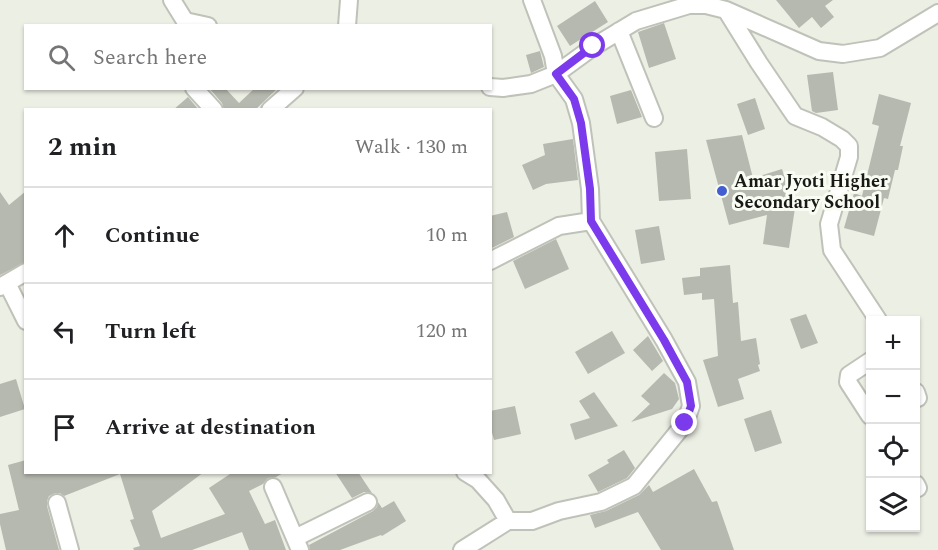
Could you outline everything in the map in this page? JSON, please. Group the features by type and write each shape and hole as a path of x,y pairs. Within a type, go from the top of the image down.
{"street":[{"path":"172,0 184,23"},
{"path":"347,24 349,0"},
{"path":"462,550 508,521 532,521 559,511 601,502 634,486 685,423 691,406 687,382 591,221 590,189 581,123 574,99 556,74 553,56 531,0"},
{"path":"492,87 531,84 556,74 593,46 636,21 689,5 706,4 726,10 819,51 843,54 880,48 938,13"},
{"path":"726,10 795,116 822,127 842,139 849,147 849,157 829,224 832,250 875,316"},
{"path":"619,31 654,118"},
{"path":"196,90 212,108"},
{"path":"272,108 293,90"},
{"path":"492,260 559,226 591,221"},
{"path":"24,273 3,285 24,318"},
{"path":"866,364 849,375 848,379 866,410"},
{"path":"468,474 478,480 496,500 508,521"},
{"path":"273,487 298,544 368,502"},
{"path":"57,503 70,550"}],"building":[{"path":"776,0 833,0 825,6 834,17 821,28 812,17 799,28"},
{"path":"595,1 608,22 570,46 557,26"},
{"path":"664,23 676,59 649,68 638,32"},
{"path":"540,51 544,67 531,73 526,55"},
{"path":"833,72 838,110 816,113 812,111 807,75"},
{"path":"211,90 227,90 239,103 253,90 276,90 257,108 223,108"},
{"path":"631,90 642,117 617,124 610,96"},
{"path":"879,94 911,103 900,146 903,146 898,170 895,170 888,199 884,198 874,236 844,228 854,193 862,196 879,126 872,124"},
{"path":"188,97 197,108 175,108"},
{"path":"755,98 765,129 748,135 737,104"},
{"path":"742,135 753,178 782,169 795,208 789,248 763,244 767,215 729,225 706,140"},
{"path":"573,139 578,180 546,184 533,190 522,165 545,155 543,144"},
{"path":"687,149 691,199 659,201 655,152"},
{"path":"0,192 9,205 24,193 24,263 0,275"},
{"path":"507,212 514,237 492,248 492,216"},
{"path":"659,226 665,260 641,264 635,230"},
{"path":"556,239 569,269 525,289 513,261"},
{"path":"730,265 733,303 738,302 741,341 756,338 760,371 738,379 744,399 718,407 703,360 718,356 714,299 702,300 702,293 684,295 682,278 700,276 700,268"},
{"path":"806,314 818,343 801,349 790,319"},
{"path":"612,331 625,353 588,374 575,352"},
{"path":"648,336 663,361 652,371 633,350"},
{"path":"664,373 675,383 679,399 672,409 631,422 650,404 641,396"},
{"path":"16,379 24,409 0,417 0,384"},
{"path":"594,392 618,426 575,440 570,424 590,418 579,401"},
{"path":"515,406 521,434 494,440 492,411"},
{"path":"771,410 782,443 755,452 744,419"},
{"path":"624,450 635,468 627,478 598,492 588,475 609,463 607,460"},
{"path":"24,461 24,474 120,474 64,496 55,493 49,496 47,506 59,550 6,550 0,514 19,510 8,465"},
{"path":"694,469 712,502 717,501 734,550 661,550 638,512 595,528 590,515 606,511 639,495 649,485 653,492"},
{"path":"120,474 201,474 152,511 161,538 225,514 209,488 230,474 281,474 268,478 263,484 249,491 265,524 275,520 286,550 249,550 242,532 192,550 134,550 133,548 140,546 130,520 134,519"},
{"path":"336,474 359,474 372,493 364,492 352,498"},
{"path":"394,501 406,521 382,536 340,550 310,550 309,545 373,511 378,502 382,508"}],"place":[{"name":"Amar Jyoti Higher Secondary School","path":"722,191"}],"route":[{"path":"593,46 556,74 574,99 581,123 590,189 591,221 687,382 691,406 685,423"}]}
